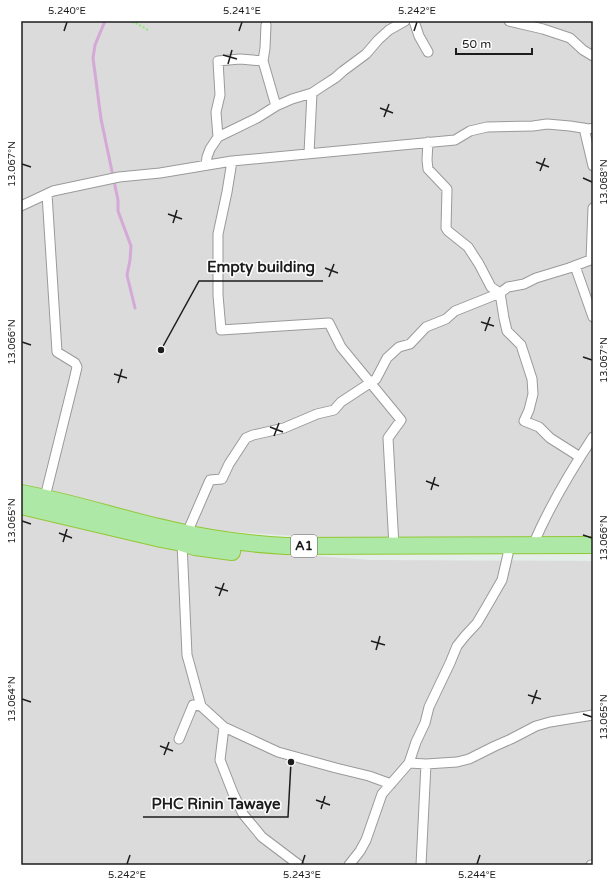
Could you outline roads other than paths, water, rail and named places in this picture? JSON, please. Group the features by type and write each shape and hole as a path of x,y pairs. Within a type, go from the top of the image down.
{"highway":[{"name":"A1","path":"21,492 171,530 185,538 195,547 237,553 309,556 508,554 593,555"},
{"name":"A1","path":"21,506 160,540 185,538 286,546 593,545"}],"street":[{"path":"206,164 210,149 218,137 257,118 276,106 312,93 335,78 343,70 366,54 393,24 405,21"},
{"path":"414,21 419,36 428,52"},
{"path":"509,21 543,29 570,38 583,50 593,56"},
{"path":"266,25 263,61 276,106"},
{"path":"218,137 216,112 220,95 218,61 240,59 263,61"},
{"path":"309,153 312,93"},
{"path":"21,206 53,191 106,179 160,173 206,164 232,161 455,140 470,131 487,127 533,126 547,124 589,128 593,166"},
{"path":"428,142 428,169 447,189 446,228 468,247 491,287 500,293 507,330 521,345 532,379 533,394 529,410 524,421 539,427 550,438 580,457"},
{"path":"232,161 218,234 218,295 221,330 329,323 341,347 401,420 388,438 394,546"},
{"path":"44,497 77,367 75,363 57,352 47,194"},
{"path":"391,784 369,776 278,752 224,727 201,706 188,655 185,538 210,480 222,479 229,464 246,438 253,434 284,428 317,414 334,410 342,402 376,379 386,358 399,347 410,344 426,327 446,319 455,311 500,293 511,286 524,284 536,278 576,266 592,259 593,208"},
{"path":"576,266 593,317"},
{"path":"533,545 545,517 593,437"},
{"path":"349,865 360,851 366,840 382,794 409,763 425,722 429,707 457,646 477,623 502,580 508,554"},
{"path":"179,739 193,705 201,706"},
{"path":"409,763 426,764 457,762 468,759 536,726 550,722 593,715"},
{"path":"224,727 220,760 243,814 262,837 299,865"},
{"path":"421,865 426,764"}],"waterway":[{"path":"105,21 95,45 93,58 101,119 118,200 118,211 131,246 127,275 135,308"}],"place":[{"name":"Empty building","path":"161,350"},
{"name":"PHC Rinin Tawaye","path":"291,762"}]}
